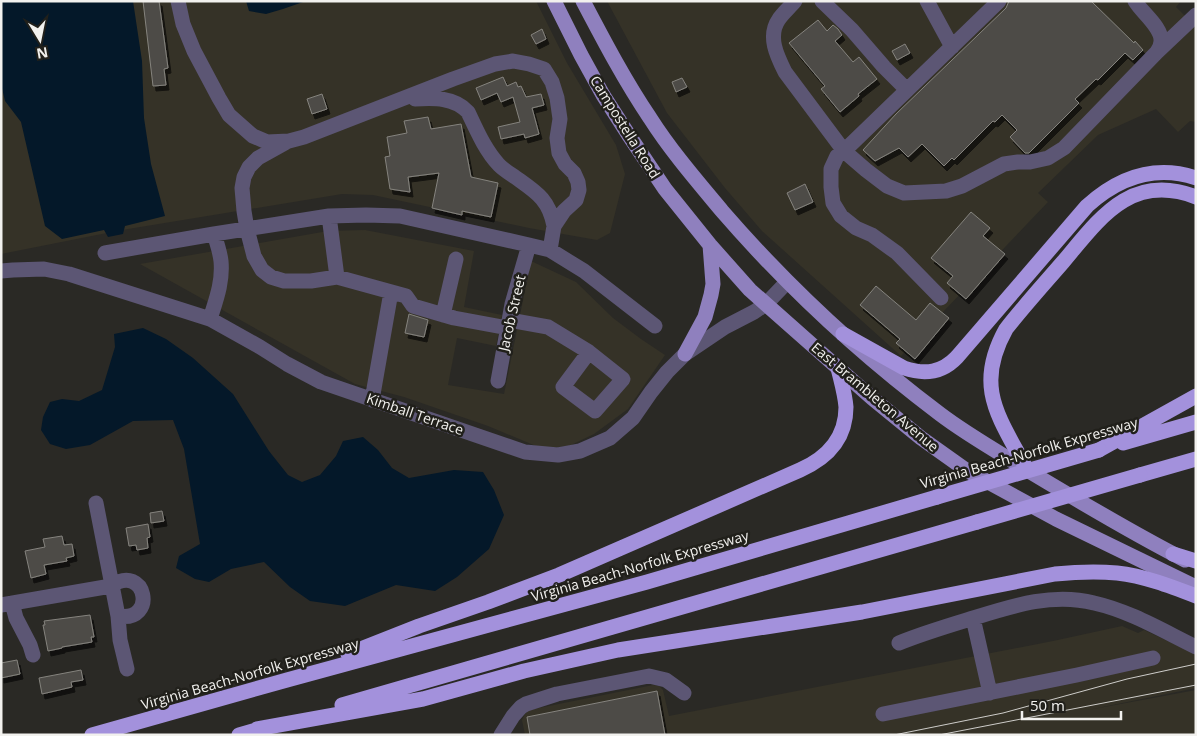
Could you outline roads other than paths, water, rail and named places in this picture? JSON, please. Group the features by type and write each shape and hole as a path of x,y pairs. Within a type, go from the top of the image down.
{"highway":[{"path":"843,334 904,368 927,372 942,369 958,357 1087,206 1101,194 1117,184 1146,174 1178,174 1196,178"},
{"path":"1028,470 1000,420 991,393 992,364 997,346 1006,329 1094,224 1115,205 1133,196 1153,191 1175,191 1196,197"},
{"path":"287,680 419,626 576,568 817,462 831,449 843,425 846,407 838,368"},
{"path":"1099,450 1196,396"},
{"name":"Virginia Beach-Norfolk Expressway","path":"92,735 646,582 1196,422"},
{"path":"239,735 1196,459"},
{"path":"1172,554 1196,561"},
{"path":"257,730 423,699 538,667 618,650 862,612 1055,574 1117,573 1151,580 1196,596"}],"main road":[{"name":"Campostella Road","path":"554,1 603,95 665,189 710,245"},
{"name":"Campostella Road","path":"584,1 604,42 650,119 688,171 734,224"},
{"name":"East Brambleton Avenue","path":"734,224 766,261 843,334 891,376 941,414 997,453 1090,508 1196,566"},
{"name":"East Brambleton Avenue","path":"710,245 750,290 872,398 921,438 966,470 1056,519 1196,587"},
{"path":"684,354 705,317 711,295 713,284 710,245"}],"street":[{"path":"178,1 183,24 194,51 229,115 253,136 267,142 289,141 304,137 495,64 513,61 544,69 552,82 558,98 560,119 557,138 559,153 565,164 574,173 579,190 576,200 564,211 554,226"},
{"path":"795,1 778,20 773,31 773,44 784,72 844,151 887,186 904,193 946,191 962,186 1004,164 1030,162 1048,158 1064,148 1157,52 1196,15"},
{"path":"822,1 852,30 907,90"},
{"path":"927,1 952,47"},
{"path":"941,298 897,253 872,235 856,228 841,216 833,203 831,169 837,156 999,1"},
{"path":"1135,1 1158,29 1161,43 1157,52"},
{"path":"401,99 436,98 463,107 468,112 490,155 502,168 533,190 545,202 552,214 554,226 550,250"},
{"path":"289,141 258,158 249,167 242,188 247,229 254,256 262,270 271,277 284,281 310,281 337,277 406,296 413,306 454,318 548,327 589,352"},
{"path":"329,216 337,277"},
{"path":"105,253 329,216 400,216 550,250 584,271 655,326"},
{"path":"210,320 222,275 221,260 214,234"},
{"name":"Jacob Street","path":"498,381 512,304 529,245"},
{"path":"443,314 456,259"},
{"name":"Kimball Terrace","path":"1,271 44,270 69,274 210,320 321,382 525,452 558,455 580,451 610,438 633,418 662,379 684,354 725,327 747,317 766,304 787,282"},
{"path":"372,400 391,292"},
{"path":"96,503 118,616 120,640 126,669"},
{"path":"33,654 30,644 7,604 111,586 118,581 134,582 140,587 143,594 143,603 140,610 134,615 118,616"},
{"path":"899,643 1016,605 1037,600 1061,599 1083,600 1122,612 1196,647"},
{"path":"973,618 990,693"},
{"path":"883,714 1153,658"},
{"path":"501,735 521,707 557,694 649,676 666,680 684,693"}],"water":[{"path":"1,1 133,1 142,61 144,118 151,164 165,216 125,226 123,234 108,237 104,230 62,239 45,226 21,122 5,101 1,84"},
{"path":"246,1 306,1 266,14 249,11"},
{"path":"143,328 166,339 193,358 233,394 269,451 288,475 302,482 320,475 336,456 343,441 363,437 378,450 392,468 409,478 454,470 483,472 494,490 504,515 489,549 457,577 435,591 396,585 345,606 310,601 290,587 264,562 231,569 209,582 195,579 176,568 179,556 200,544 184,449 173,420 133,421 90,445 66,449 50,444 41,430 43,417 50,402 62,399 79,401 102,390 115,347 114,334"}],"tram line":[{"path":"894,735 1003,713 1127,679 1196,664"},
{"path":"939,735 1196,685"}]}
